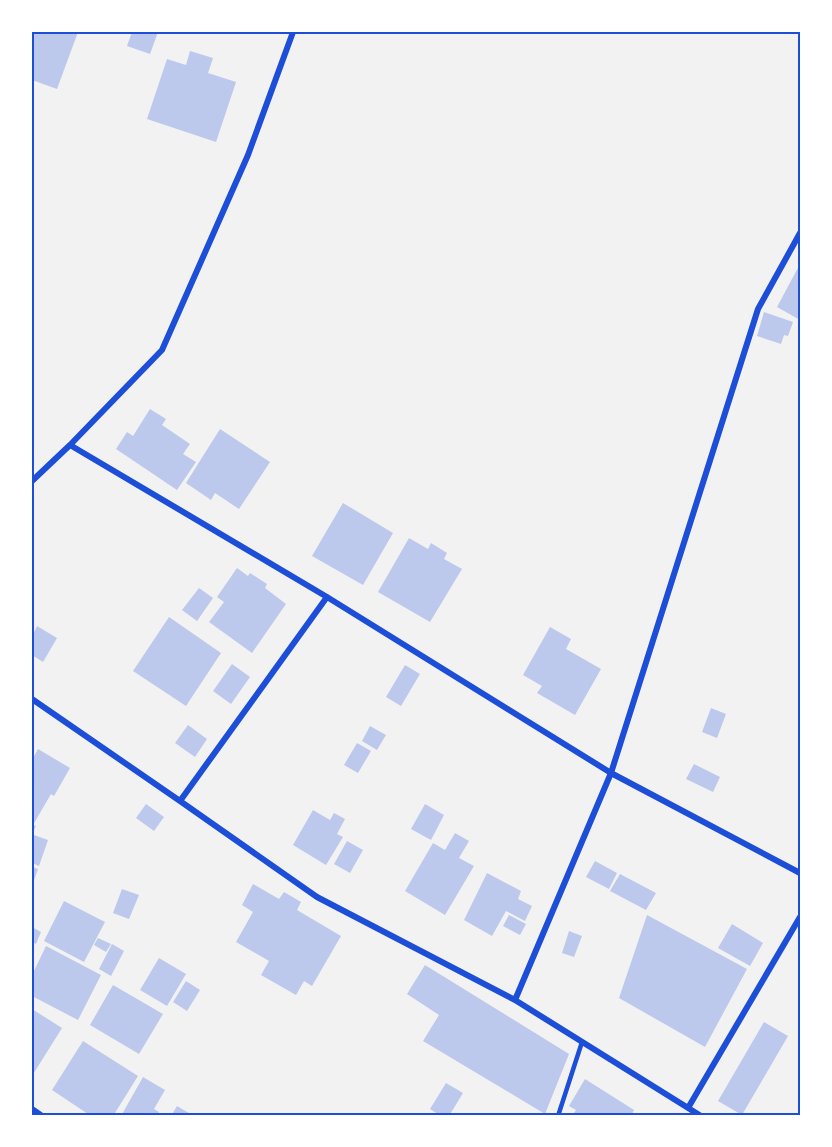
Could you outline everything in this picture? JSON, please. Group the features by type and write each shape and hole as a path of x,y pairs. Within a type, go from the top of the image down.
{"street":[{"path":"32,481 162,350 248,155 293,32"},
{"path":"515,1000 611,774 758,309 801,233"},
{"path":"70,445 327,597 611,774 801,873"},
{"path":"180,801 327,597"},
{"path":"32,699 317,897 515,1000 701,1116"},
{"path":"688,1108 801,917"},
{"path":"32,1108 42,1116"}],"lane":[{"path":"558,1116 582,1042"}],"building":[{"path":"32,32 78,32 57,89 32,80"},
{"path":"132,32 158,32 150,54 127,46"},
{"path":"190,51 213,58 208,73 236,82 216,142 147,119 167,59 186,65"},
{"path":"800,264 800,320 777,307"},
{"path":"764,312 793,322 788,336 784,335 781,344 757,336"},
{"path":"150,409 166,419 162,425 190,444 183,454 196,462 177,490 116,449 127,432 133,436"},
{"path":"220,429 270,462 239,509 215,493 211,500 186,483"},
{"path":"343,503 393,533 363,585 312,556"},
{"path":"409,538 428,549 431,543 447,553 444,559 462,569 430,622 378,592"},
{"path":"237,568 248,576 250,573 267,584 265,588 286,604 252,653 209,622 224,602 217,597"},
{"path":"199,588 213,598 197,621 182,610"},
{"path":"169,617 221,653 186,706 133,671"},
{"path":"37,626 57,638 43,662 32,655 32,637"},
{"path":"550,627 571,639 566,649 601,669 575,715 537,693 542,686 523,675"},
{"path":"232,664 250,677 231,704 213,691"},
{"path":"405,665 420,674 401,706 386,697"},
{"path":"711,708 726,714 717,738 702,732"},
{"path":"188,725 207,739 195,757 175,743"},
{"path":"370,726 386,735 377,750 362,741"},
{"path":"357,743 371,751 358,773 344,765"},
{"path":"38,749 70,768 54,796 51,794 33,825 36,826 32,834 32,760"},
{"path":"694,764 720,777 713,792 686,779"},
{"path":"146,804 164,817 154,831 136,818"},
{"path":"425,804 444,815 431,840 411,829"},
{"path":"313,810 330,820 334,813 345,819 337,834 343,837 326,865 293,845"},
{"path":"455,833 469,841 459,858 474,866 445,915 405,891 433,843 445,850"},
{"path":"34,835 48,840 39,866 32,863"},
{"path":"347,841 363,850 350,873 334,864"},
{"path":"595,861 617,873 609,889 586,877"},
{"path":"32,867 38,869 32,886"},
{"path":"487,873 521,891 518,899 532,906 525,921 506,911 492,936 464,920"},
{"path":"620,874 656,893 646,910 610,891"},
{"path":"253,884 279,899 284,892 301,902 297,910 341,936 312,986 304,981 296,995 261,975 269,961 236,942 253,912 242,905"},
{"path":"122,889 139,895 129,919 113,913"},
{"path":"64,901 105,922 84,962 44,941"},
{"path":"509,915 526,924 520,935 503,926"},
{"path":"647,915 747,969 705,1047 619,998"},
{"path":"732,924 763,943 750,966 718,948"},
{"path":"32,927 41,932 36,944 32,942"},
{"path":"569,931 582,936 574,957 562,953"},
{"path":"98,938 111,944 106,952 94,945"},
{"path":"112,944 124,951 111,976 99,969"},
{"path":"46,946 101,975 78,1020 32,996 32,975"},
{"path":"159,958 186,974 167,1006 140,990"},
{"path":"425,965 569,1054 545,1114 423,1041 439,1015 407,994"},
{"path":"186,981 200,990 187,1011 173,1002"},
{"path":"113,985 163,1014 139,1054 90,1025"},
{"path":"32,1009 62,1028 32,1076"},
{"path":"764,1022 788,1036 742,1115 718,1101"},
{"path":"83,1041 138,1076 113,1116 91,1116 52,1090"},
{"path":"143,1077 165,1090 154,1109 159,1112 157,1116 121,1116"},
{"path":"585,1079 634,1110 631,1116 572,1116 576,1110 569,1106"},
{"path":"446,1083 463,1093 449,1116 441,1116 430,1109"},
{"path":"177,1106 194,1116 171,1116"}]}
